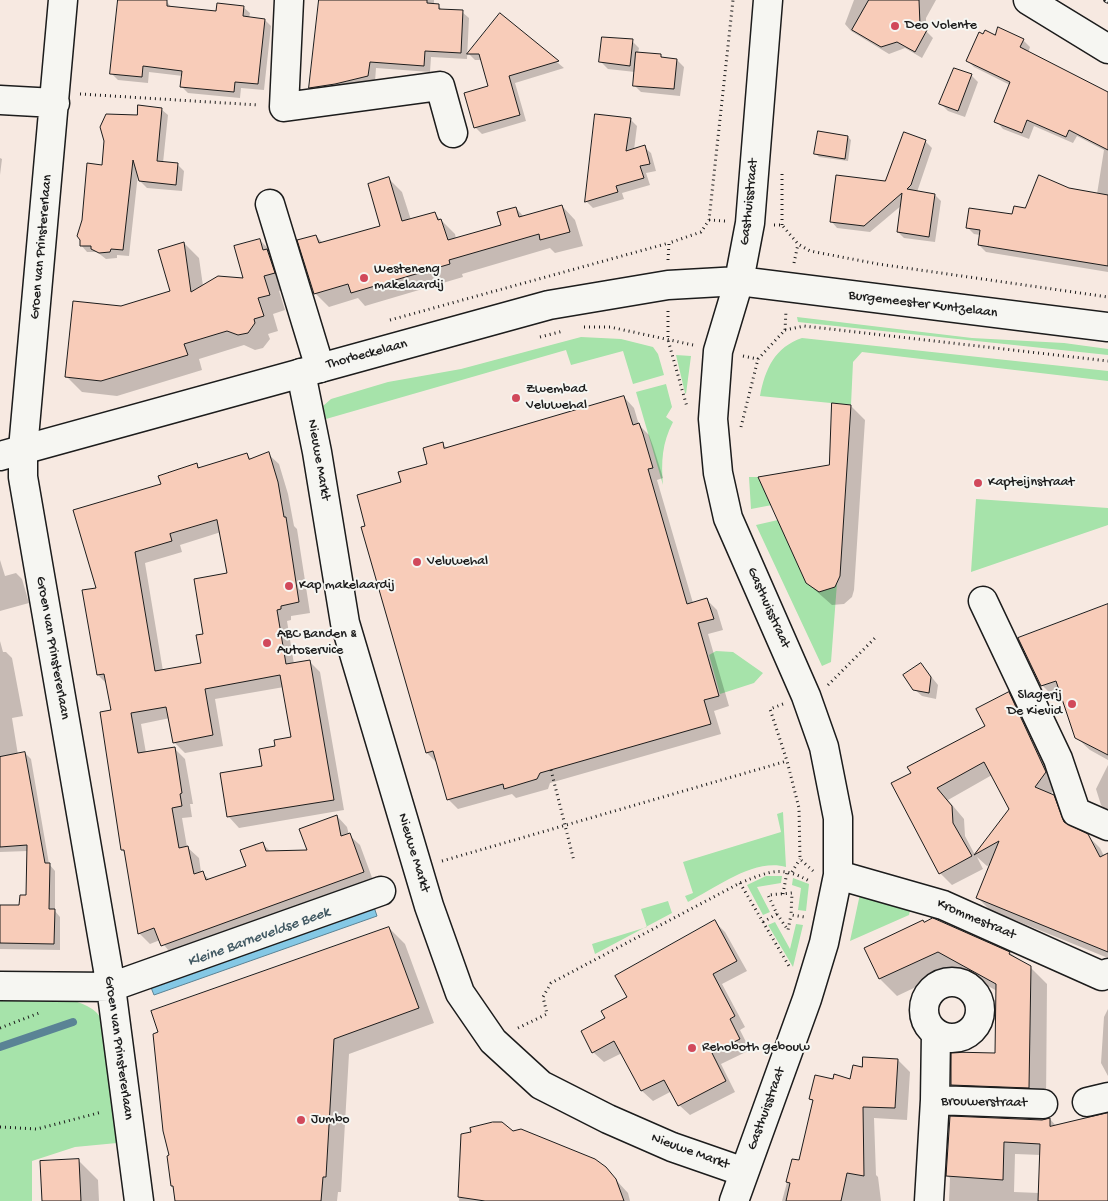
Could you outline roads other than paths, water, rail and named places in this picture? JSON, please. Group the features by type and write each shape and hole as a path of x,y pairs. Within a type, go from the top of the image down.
{"street":[{"name":"Groen van Prinstererlaan","path":"63,0 56,98 12,452 23,477 111,987 139,1201"},
{"path":"289,0 284,107 440,86 453,133"},
{"name":"Gasthuisstraat","path":"734,1201 807,996 832,910 826,880 838,818 824,747 806,696 728,518 715,455 713,419 718,351 738,281 750,223 768,0"},
{"path":"1028,0 1108,49"},
{"path":"0,100 56,98"},
{"name":"Nieuwe Markt","path":"270,204 310,371 317,452 345,623 417,868 460,993 493,1041 541,1085 608,1119 672,1148 744,1172"},
{"name":"Burgemeester Kuntzelaan","path":"738,281 1108,327"},
{"name":"Thorbeckelaan","path":"12,452 549,305 668,285 738,281"},
{"path":"982,601 1058,759 1076,812 1108,826"},
{"name":"Krommestraat","path":"826,880 943,905 1105,975"},
{"path":"0,986 111,987 381,891"},
{"path":"935,1100 936,1033"},
{"name":"Brouwerstraat","path":"928,1201 935,1100 1043,1104"}],"water":[{"path":"373,904 377,916 154,995 150,985"}],"waterway":[{"name":"Kleine Barneveldse Beek","path":"0,1047 73,1022"}],"place":[{"name":"Deo Volente","path":"895,26"},
{"name":"Westeneng makelaardij","path":"364,278"},
{"name":"Zwembad Veluwehal","path":"516,398"},
{"name":"Kapteijnstraat","path":"978,483"},
{"name":"Veluwehal","path":"417,562"},
{"name":"Kap makelaardij","path":"289,586"},
{"name":"ABC Banden & Autoservice","path":"267,643"},
{"name":"Slagerij De Kievid","path":"1072,704"},
{"name":"Rehoboth gebouw","path":"692,1048"},
{"name":"Jumbo","path":"301,1120"}]}
